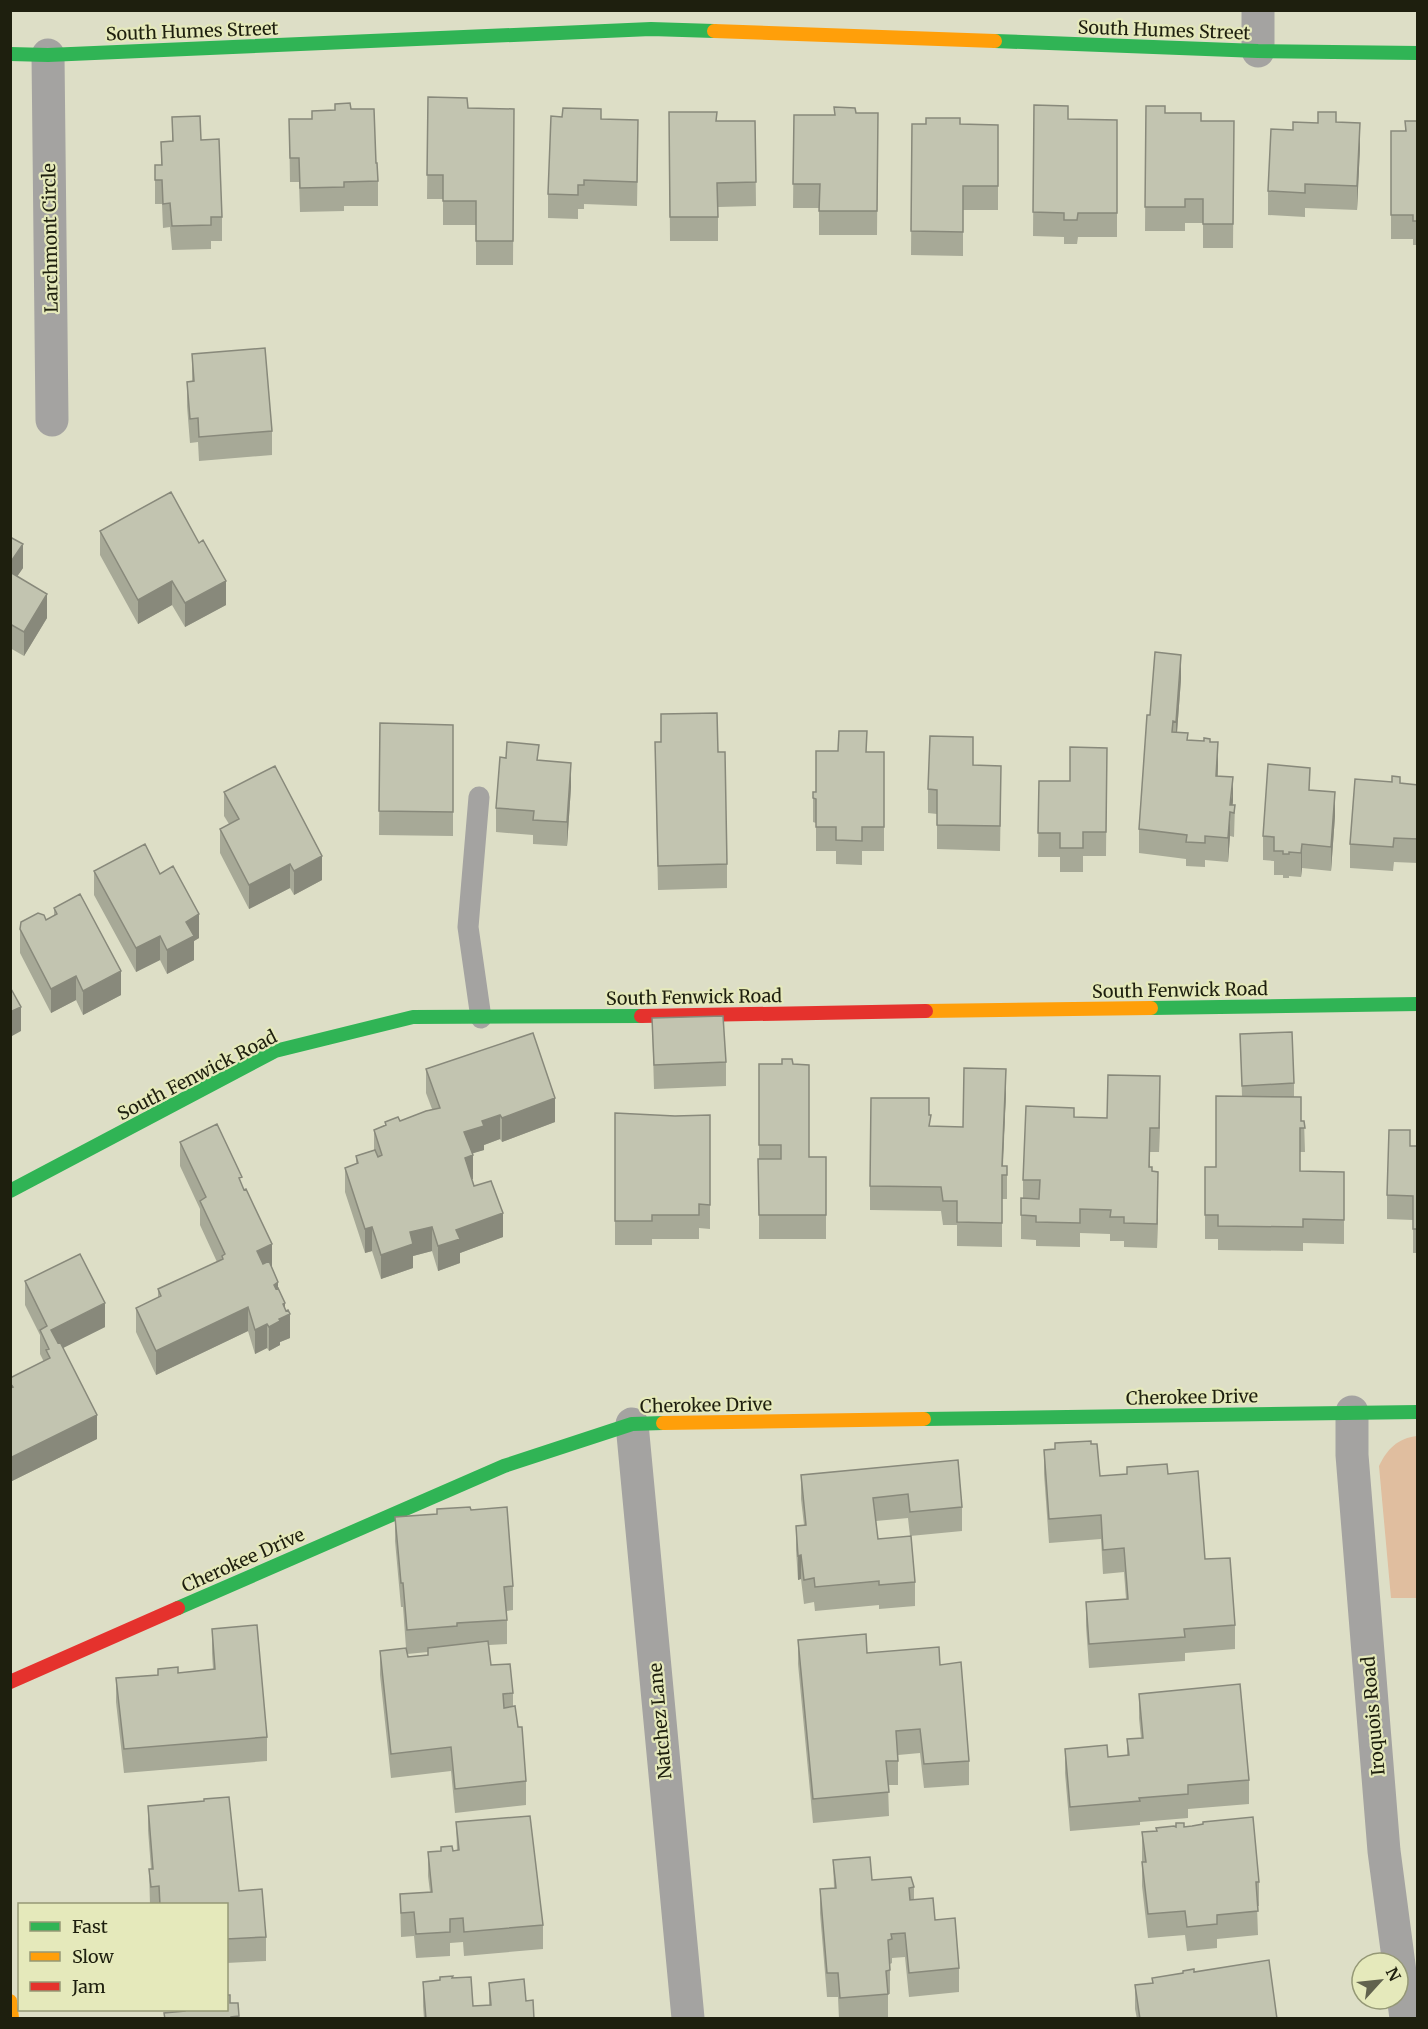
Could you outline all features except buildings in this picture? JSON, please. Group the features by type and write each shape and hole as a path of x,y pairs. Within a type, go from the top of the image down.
{"street":[{"path":"1258,10 1258,51"},
{"name":"South Humes Street","path":"10,54 48,55 651,20 1258,51 1418,53"},
{"name":"Larchmont Circle","path":"48,55 52,420"},
{"name":"South Fenwick Road","path":"10,1191 275,1051 413,1017 481,1018 1418,1004"},
{"name":"Iroquois Road","path":"1352,1412 1352,1455 1384,1851 1406,2019"},
{"name":"Cherokee Drive","path":"10,1682 504,1466 632,1424 1418,1412"},
{"name":"Natchez Lane","path":"632,1424 688,2019"},
{"path":"10,2001 12,2019"}],"lane":[{"path":"479,797 468,927 481,1018"}],"shaded area":[{"path":"1417,1436 1417,1598 1391,1598 1379,1466 1394,1445 1404,1439"}],"traffic: fast":[{"path":"10,54 48,55 651,29 714,31"},
{"path":"995,41 1258,51 1418,53"},
{"path":"1151,1008 1418,1004"},
{"path":"10,1191 275,1051 413,1017 641,1016"},
{"path":"924,1419 1418,1412"},
{"path":"178,1608 504,1466 632,1424 663,1423"}],"traffic: slow":[{"path":"714,31 995,41"},
{"path":"926,1011 1151,1008"},
{"path":"663,1423 924,1419"},
{"path":"10,2001 12,2018"}],"traffic: jam":[{"path":"641,1016 926,1011"},
{"path":"10,1682 178,1608"}]}
